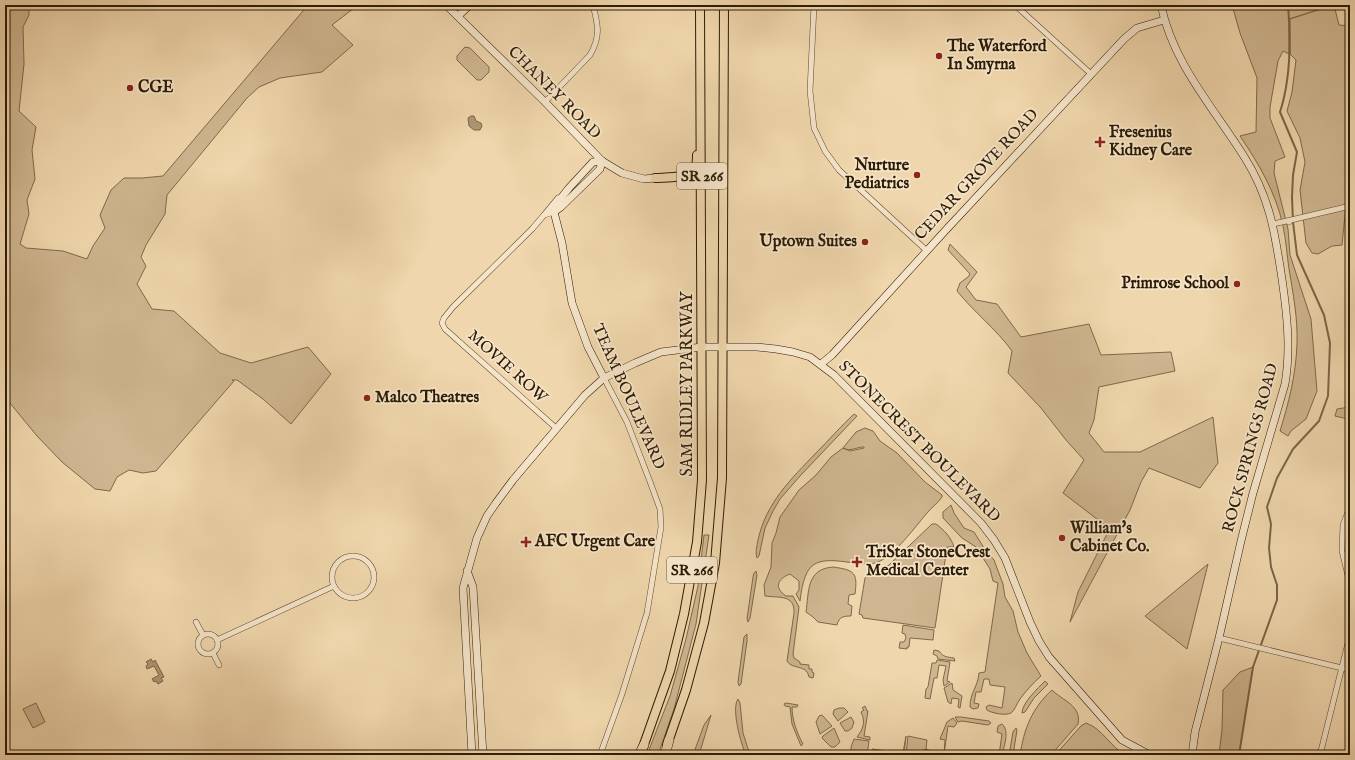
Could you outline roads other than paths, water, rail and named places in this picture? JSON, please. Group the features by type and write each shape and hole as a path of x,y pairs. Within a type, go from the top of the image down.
{"highway":[{"path":"664,755 669,740"},
{"path":"639,755 644,745"}],"main road":[{"name":"SAM RIDLEY PARKWAY","path":"644,745 670,671 684,614 697,542 702,480 700,5"},
{"name":"SR 266","path":"669,740 686,690 704,623 715,563 722,478 724,5"},
{"path":"655,178 687,175 695,168 697,163 697,106 701,70"}],"street":[{"name":"CHANEY ROAD","path":"446,5 545,102 602,161 622,173 644,179 655,178"},
{"path":"458,16 470,5"},
{"path":"545,102 594,49 598,38 598,30 593,5"},
{"path":"814,5 810,91 814,128 825,151 839,170 926,250"},
{"path":"1015,5 1090,74"},
{"name":"ROCK SPRINGS ROAD","path":"1160,5 1174,48 1185,70 1238,148 1260,185 1270,210 1287,310 1289,343 1288,369 1279,408 1244,528 1219,638 1195,732 1192,755"},
{"name":"CEDAR GROVE ROAD","path":"821,364 832,355 926,250 1124,39 1137,28 1164,20"},
{"path":"544,215 554,212 561,207 600,169 602,161 594,162 579,177 558,202 554,212"},
{"path":"579,177 586,183"},
{"path":"544,215 555,201 569,188"},
{"path":"1273,224 1350,206"},
{"name":"TEAM BOULEVARD","path":"554,212 562,243 572,303 588,347 627,422 660,509 661,528 646,613 622,694 600,755"},
{"name":"MOVIE ROW","path":"544,215 532,229 453,308 444,318 442,323 445,328 556,428"},
{"name":"STONECREST BOULEVARD","path":"472,755 463,588 477,538 487,516 496,502 556,428 585,395 604,378 661,352 722,346 776,349 800,353 810,357 834,374 981,523 1005,558 1030,622 1049,657 1122,740 1150,755"},
{"path":"1350,507 1343,525 1342,551 1350,584"},
{"path":"351,556 362,558 373,570 373,583 368,592 363,596 352,598 346,597 334,586 332,580 334,569 337,564 346,558 351,556"},
{"path":"467,571 473,587 484,755"},
{"path":"217,640 334,586"},
{"path":"196,622 202,635"},
{"path":"202,635 213,635 217,640 217,647 212,653 204,654 199,649 197,643 202,635"},
{"path":"1320,755 1350,635"},
{"path":"1219,638 1350,670"},
{"path":"212,653 219,665"}],"waterway":[{"path":"1239,755 1253,667 1277,600 1277,585 1271,567 1269,548 1271,524 1267,507 1277,478 1293,449 1319,421 1328,396 1330,343 1324,315 1297,255 1292,197 1293,175 1297,152 1280,112 1284,99 1289,59 1290,32 1288,5"}],"place":[{"name":"The Waterford In Smyrna","path":"939,56"},
{"name":"CGE","path":"130,88"},
{"name":"Fresenius Kidney Care","path":"1100,142"},
{"name":"Nurture Pediatrics","path":"917,175"},
{"name":"Uptown Suites","path":"865,242"},
{"name":"Primrose School","path":"1237,284"},
{"name":"Malco Theatres","path":"367,398"},
{"name":"William's Cabinet Co.","path":"1062,538"},
{"name":"AFC Urgent Care","path":"526,542"},
{"name":"TriStar StoneCrest Medical Center","path":"857,562"}]}
